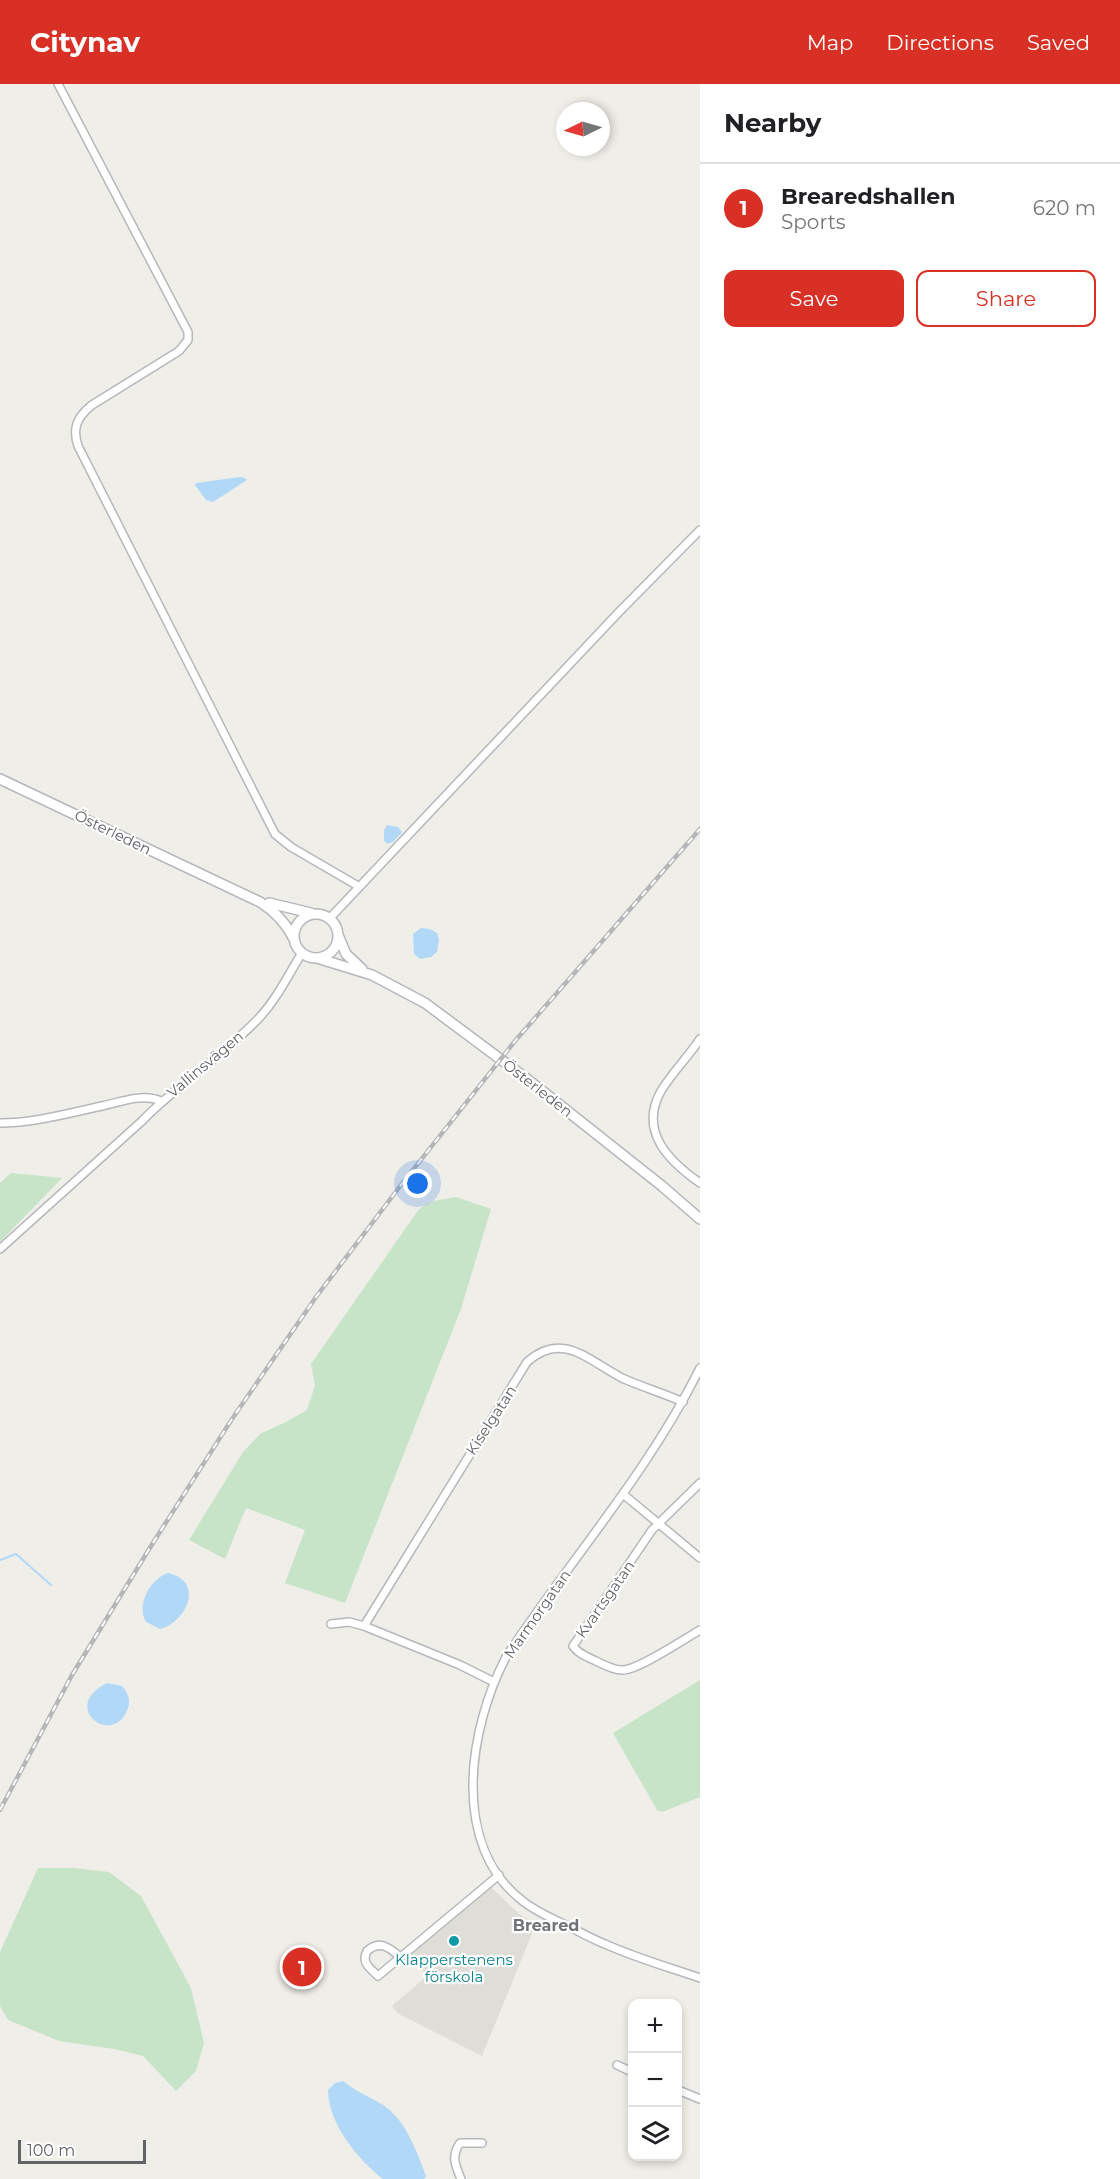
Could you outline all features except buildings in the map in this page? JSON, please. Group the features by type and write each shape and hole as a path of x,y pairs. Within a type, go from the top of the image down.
{"main road":[{"name":"Österleden","path":"0,779 273,909 287,925 302,953 366,972"},
{"name":"Österleden","path":"258,901 329,919 334,925 342,948 349,958 366,972 425,1003 466,1032 662,1186 700,1219"},
{"path":"294,939 295,928 301,919 316,914"},
{"path":"317,958 331,951 336,944 337,934"}],"street":[{"path":"58,84 188,332 188,340 179,351 92,405 82,414 75,425 78,446 275,834 291,847 358,886"},
{"path":"329,919 612,619 700,530"},
{"name":"Vallinsvägen","path":"0,1123 40,1119 137,1098 154,1098 162,1101 259,1018 302,953"},
{"path":"700,1039 661,1092 654,1115 656,1135 664,1152 672,1162 700,1183"},
{"path":"0,1249 162,1101"},
{"name":"Kiselgatan","path":"364,1626 527,1362 536,1354 556,1347 569,1349 625,1379 683,1402"},
{"name":"Marmorgatan","path":"700,1368 683,1402 623,1494 506,1657 494,1682 479,1727 473,1783 477,1822 485,1851 499,1875 521,1900 545,1915 605,1945 700,1978"},
{"path":"659,1524 700,1483"},
{"path":"623,1494 700,1558"},
{"name":"Kvartsgatan","path":"659,1524 573,1646 582,1654 621,1671 627,1670 700,1630"},
{"path":"331,1624 349,1622 364,1626 494,1682"},
{"path":"399,1956 387,1946 375,1945 366,1951 364,1961 378,1976 399,1956 499,1875"},
{"path":"617,2065 628,2070"},
{"path":"682,2092 700,2099"},
{"path":"461,2179 454,2164 457,2148 460,2143 482,2143"}],"shaded area":[{"path":"491,1887 518,1913 536,1924 482,2056 397,2013 392,2006 427,1976 410,1956"}],"green space":[{"path":"11,1173 62,1178 0,1242 0,1183"},
{"path":"456,1197 491,1209 461,1309 345,1603 285,1583 305,1530 246,1508 225,1559 189,1540 243,1452 260,1434 307,1410 315,1386 311,1364 419,1209 433,1201"},
{"path":"700,1680 700,1797 662,1812 657,1810 613,1733"},
{"path":"38,1868 74,1868 109,1872 141,1896 191,1988 204,2043 196,2071 176,2091 143,2056 59,2041 8,2020 0,2006 0,1952"}],"water":[{"path":"240,477 247,480 213,502 206,500 195,485 196,483"},
{"path":"387,825 398,827 402,832 388,844 384,841 384,830"},
{"path":"421,928 437,933 439,940 437,952 431,957 420,959 414,954 413,934"},
{"path":"168,1573 179,1577 186,1584 189,1592 188,1601 178,1618 170,1625 160,1629 146,1622 143,1615 144,1601 150,1587 161,1576"},
{"path":"107,1683 122,1686 129,1699 128,1708 121,1720 112,1725 94,1720 88,1712 88,1703 93,1693"},
{"path":"343,2081 383,2105 398,2119 415,2147 426,2176 424,2179 383,2179 364,2162 346,2140 329,2103 328,2090 335,2083"}],"waterway":[{"path":"0,1560 16,1554 51,1585"}],"railway":[{"path":"0,1810 72,1675 151,1546 232,1419 316,1297 515,1041 700,829"}],"place":[{"name":"Klapperstenens förskola","path":"454,1941"},
{"name":"Brearedshallen","path":"302,1967"}],"district":[{"name":"Breared","path":"546,1925"}]}
